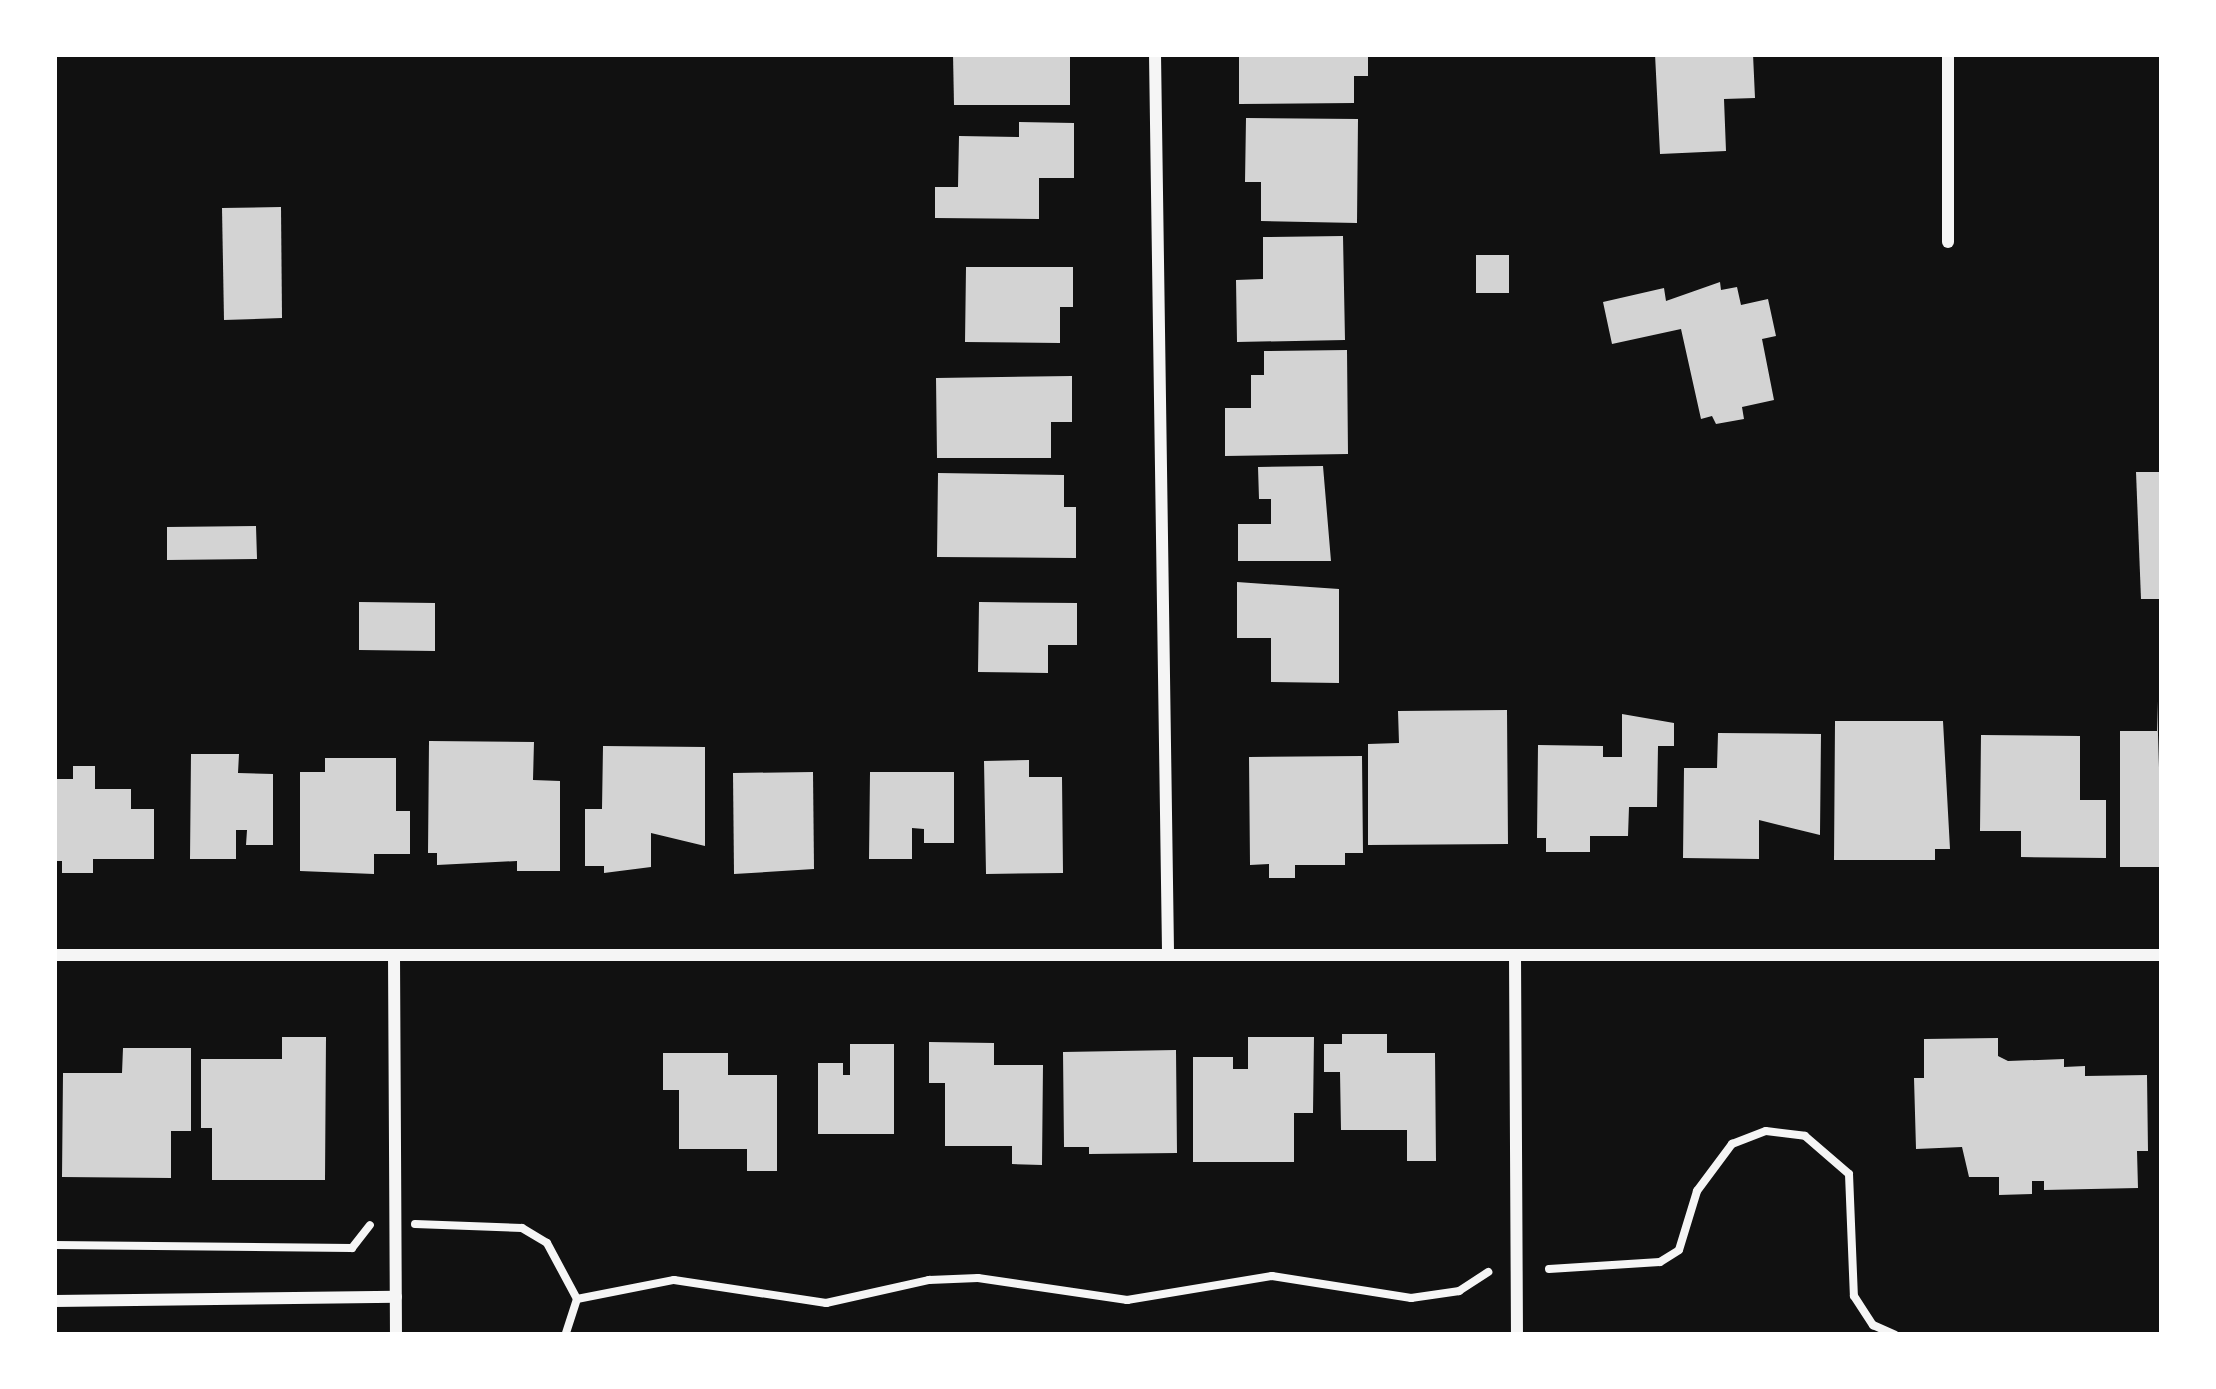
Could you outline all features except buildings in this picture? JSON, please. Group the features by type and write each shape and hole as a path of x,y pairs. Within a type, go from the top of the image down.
{"street":[{"path":"1155,54 1168,955"},
{"path":"1948,54 1948,242"},
{"path":"54,955 2162,955"},
{"path":"394,955 396,1335"},
{"path":"1515,955 1517,1335"},
{"path":"54,1301 396,1297"}],"path":[{"path":"1549,1269 1660,1262 1678,1250 1703,1178 1732,1144 1766,1131 1805,1136 1849,1174 1854,1296 1873,1325 1895,1335"},
{"path":"435,1223 522,1228 547,1243 578,1299 565,1335"},
{"path":"54,1245 352,1248 367,1225"},
{"path":"578,1299 674,1280 826,1303 929,1280 978,1278 1127,1300 1224,1277 1272,1276 1411,1298 1459,1291 1488,1272"}]}
